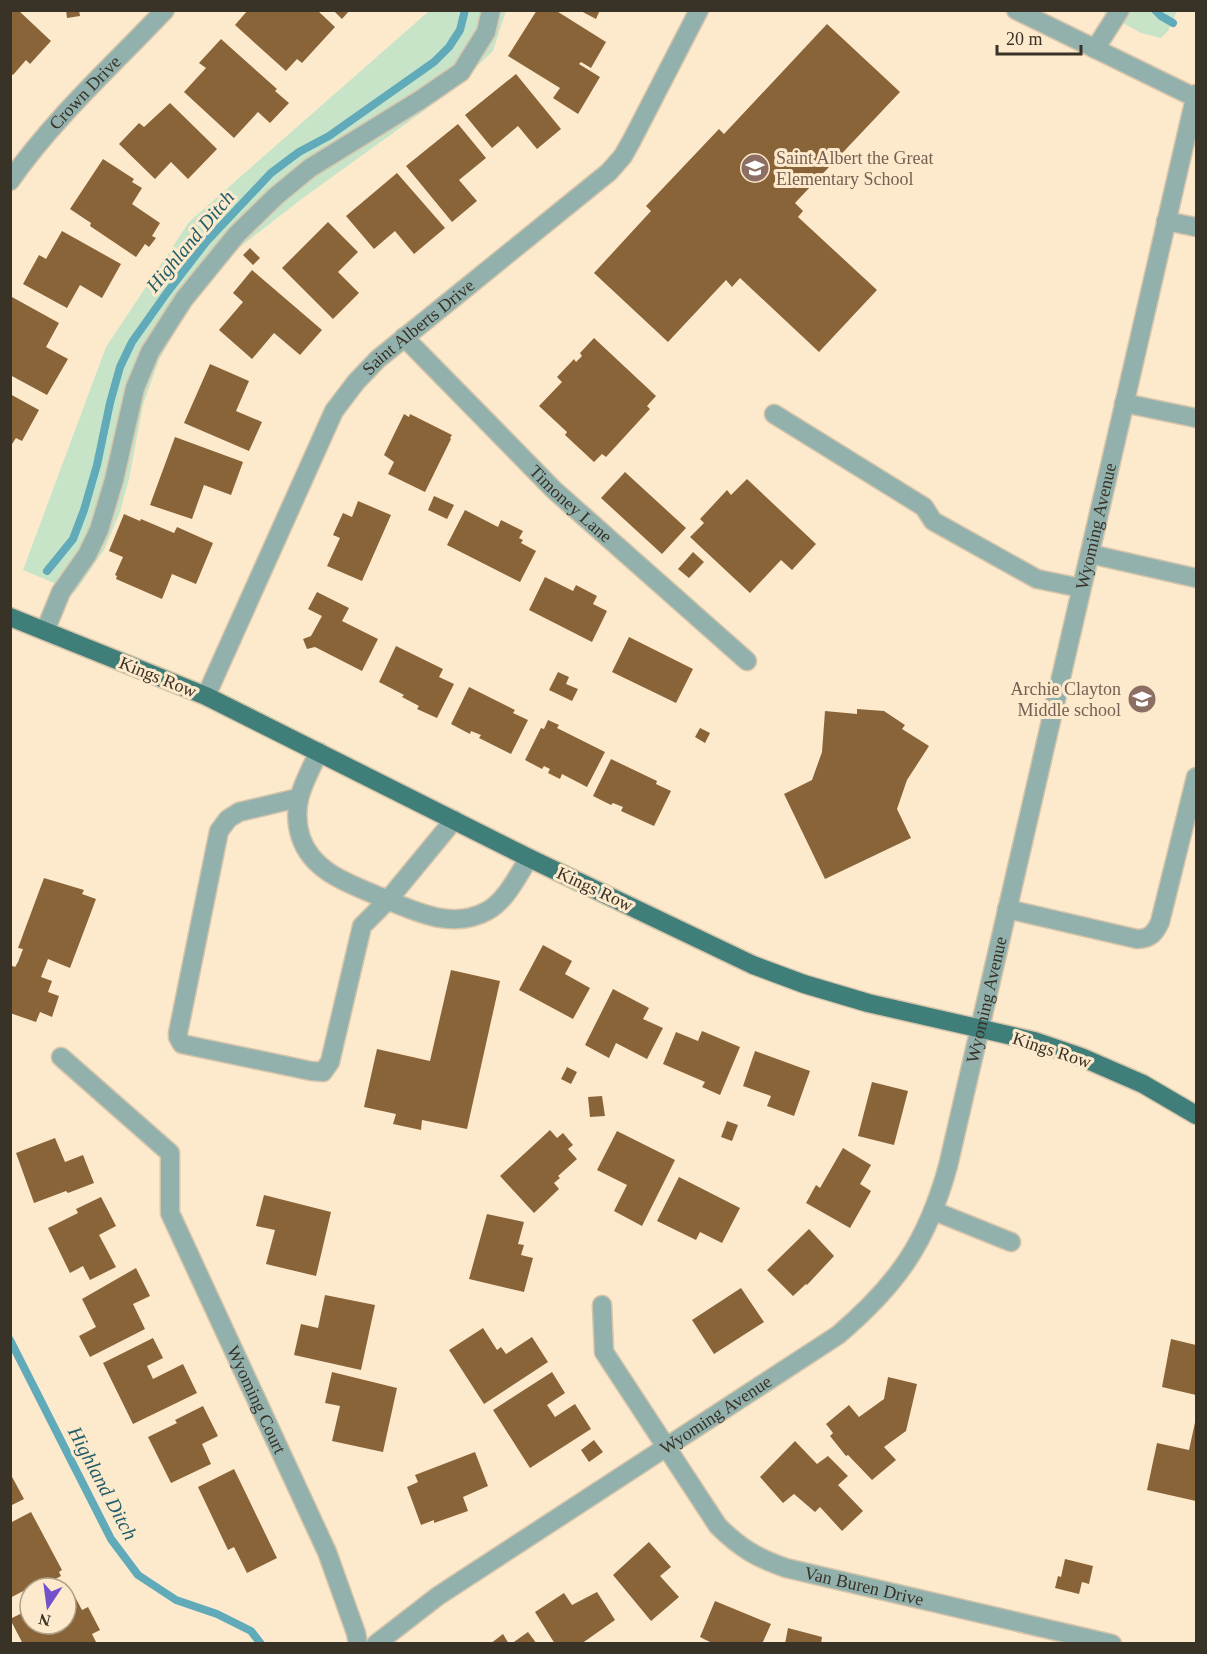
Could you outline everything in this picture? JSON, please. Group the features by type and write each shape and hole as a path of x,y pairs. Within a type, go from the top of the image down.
{"main road":[{"name":"Kings Row","path":"10,617 206,696 529,858 707,944 783,976 868,1003 1034,1041 1081,1057 1143,1084 1197,1115"}],"street":[{"name":"Crown Drive","path":"10,181 51,130 165,10"},
{"path":"45,631 61,592 87,555 99,530 114,480 135,388 150,352 184,299 237,234 276,196 310,168 461,72 486,32 491,10"},
{"name":"Saint Alberts Drive","path":"206,696 334,411 356,382 404,337 609,172 633,140 699,10"},
{"path":"1016,10 1196,96"},
{"path":"1095,49 1120,10"},
{"name":"Wyoming Avenue","path":"376,1644 438,1596 838,1335 870,1308 904,1266 921,1239 934,1211 948,1166 1196,96"},
{"path":"1166,221 1197,227"},
{"name":"Timoney Lane","path":"404,337 512,450 554,490 747,661"},
{"path":"1124,403 1197,418"},
{"path":"774,414 924,507 933,521 1036,579 1081,588"},
{"path":"1090,554 1197,578"},
{"path":"319,752 297,798 297,818 302,839 314,860 334,877 424,915 445,919 471,917 488,911 506,894 529,858"},
{"path":"1007,909 1137,939 1151,936 1157,931 1160,922 1197,777"},
{"path":"297,798 239,812 228,819 219,831 178,1033 179,1041 186,1045 318,1073 323,1072 330,1062 362,926 388,900 454,820"},
{"name":"Wyoming Court","path":"61,1057 170,1153 170,1213 327,1552 358,1644"},
{"path":"934,1211 1011,1242"},
{"name":"Van Buren Drive","path":"602,1305 604,1352 718,1526 738,1545 761,1560 786,1568 1112,1644"}],"green space":[{"path":"1106,10 1177,11 1168,31 1161,38 1141,33 1104,13"},
{"path":"429,11 506,11 493,51 450,92 303,198 236,250 188,307 159,360 143,405 129,479 120,512 104,550 75,592 23,570 106,347 189,222"}],"building":[{"path":"10,10 18,10 51,41 30,64 26,60 13,75 10,73"},
{"path":"66,10 79,10 80,16 67,18"},
{"path":"248,10 317,10 335,27 302,63 297,59 286,71 235,25"},
{"path":"333,10 350,10 342,19"},
{"path":"537,10 555,10 606,42 591,68 581,62 579,64 600,77 578,114 553,98 560,88 508,56"},
{"path":"579,10 600,10 596,19"},
{"name":"Saint Albert the Great Elementary School","path":"827,24 900,92 795,203 803,211 798,217 877,290 819,352 740,278 732,287 726,280 668,342 594,273 651,211 646,206 719,129 724,134"},
{"path":"221,39 277,89 275,91 289,103 270,123 258,112 234,138 184,92 206,68 199,63"},
{"path":"516,74 561,129 537,149 518,126 492,148 465,115"},
{"path":"170,103 217,149 188,179 171,162 155,179 119,144 139,123 144,127"},
{"path":"458,124 486,158 459,180 477,201 452,222 406,166"},
{"path":"103,159 134,179 132,182 142,188 132,204 160,223 152,236 156,238 149,247 145,244 136,257 90,226 91,223 70,209"},
{"path":"397,173 445,228 414,254 395,231 374,249 346,216"},
{"path":"328,222 358,252 338,272 359,293 333,319 282,268"},
{"path":"62,231 121,264 102,298 80,285 67,308 23,284 39,255 46,259"},
{"path":"250,248 260,258 253,265 243,255"},
{"path":"252,270 322,330 300,355 274,333 252,359 219,330 243,302 233,293"},
{"path":"12,297 59,323 46,347 68,359 47,395 10,375 10,301"},
{"path":"594,338 656,396 647,406 650,409 606,457 602,454 594,462 539,406 562,382 557,377 574,359 576,362 582,356 580,353"},
{"path":"210,364 249,381 236,411 262,422 249,451 184,423"},
{"path":"10,394 39,410 22,441 16,438 10,447"},
{"path":"404,414 409,417 410,414 452,435 425,492 388,474 394,462 384,455"},
{"path":"175,437 243,462 231,495 204,485 192,519 150,505"},
{"path":"625,472 686,528 662,554 601,498"},
{"path":"747,479 816,544 792,570 781,560 750,593 690,537 704,523 700,519 727,490 731,495"},
{"path":"434,496 454,505 447,519 428,510"},
{"path":"358,501 391,515 362,581 327,566 340,538 333,535 343,513 352,517"},
{"path":"465,510 498,527 501,520 523,531 519,538 523,540 521,543 536,551 520,582 447,545"},
{"path":"124,514 174,533 177,527 213,543 196,584 172,574 162,599 116,579 115,575 123,557 109,551"},
{"path":"693,552 704,562 689,578 678,569"},
{"path":"545,577 573,591 576,585 597,596 593,604 607,611 592,642 529,610"},
{"path":"317,592 349,608 342,621 378,639 362,671 315,647 307,649 303,639 311,636 322,616 308,609"},
{"path":"629,637 693,669 676,703 612,672"},
{"path":"396,646 443,669 439,677 454,684 437,718 417,709 419,706 402,697 404,695 379,682"},
{"path":"558,672 569,677 566,684 578,689 572,701 549,690"},
{"path":"469,687 515,710 513,713 528,720 511,754 479,738 481,735 471,731 470,734 451,724"},
{"path":"857,709 884,711 905,725 902,729 929,746 907,780 897,809 911,838 825,879 784,794 812,780 822,752 825,711 857,714"},
{"path":"548,720 559,725 557,728 605,752 587,787 562,774 560,779 548,773 550,769 544,766 542,769 525,760 541,728 544,729"},
{"path":"700,728 710,733 705,743 695,737"},
{"path":"611,759 657,781 656,784 671,791 654,826 621,811 623,807 613,803 611,805 593,796"},
{"path":"44,878 84,890 82,894 96,899 70,968 48,959 41,977 52,981 48,992 59,996 52,1017 40,1012 36,1022 10,1013 10,965 15,967 18,962 23,949 18,948"},
{"path":"543,945 572,961 565,974 590,988 573,1019 519,990"},
{"path":"451,970 500,981 467,1129 422,1120 421,1130 393,1124 396,1114 364,1107 377,1049 430,1061"},
{"path":"613,989 649,1008 643,1019 663,1028 647,1059 616,1043 609,1058 585,1045"},
{"path":"702,1031 740,1047 720,1095 702,1087 705,1082 663,1064 676,1032 698,1041"},
{"path":"755,1051 810,1071 794,1116 767,1106 771,1096 743,1086"},
{"path":"567,1067 577,1072 571,1084 561,1079"},
{"path":"872,1082 908,1091 894,1145 858,1136"},
{"path":"602,1096 605,1116 590,1117 588,1097"},
{"path":"727,1121 738,1125 732,1141 721,1137"},
{"path":"550,1130 557,1138 563,1133 573,1145 568,1149 577,1159 558,1176 560,1178 554,1183 559,1189 534,1213 500,1176"},
{"path":"617,1131 675,1160 642,1226 614,1211 627,1185 597,1170"},
{"path":"55,1138 65,1162 83,1155 94,1183 34,1203 16,1153"},
{"path":"843,1148 871,1165 860,1184 871,1191 850,1228 806,1203 816,1185 820,1188"},
{"path":"679,1177 740,1208 722,1243 700,1232 696,1240 657,1221"},
{"path":"264,1195 331,1212 316,1276 266,1264 275,1230 256,1226"},
{"path":"101,1197 116,1226 99,1235 116,1267 90,1280 83,1266 70,1273 48,1228 78,1213 76,1209"},
{"path":"487,1214 524,1222 518,1244 524,1245 521,1255 533,1258 524,1292 469,1279"},
{"path":"809,1229 834,1256 807,1285 793,1296 767,1270"},
{"path":"136,1268 150,1296 133,1304 145,1329 90,1357 79,1336 96,1327 82,1299"},
{"path":"741,1288 764,1322 714,1354 692,1320"},
{"path":"325,1295 375,1305 361,1370 294,1355 301,1324 318,1328"},
{"path":"483,1328 497,1350 501,1347 506,1354 532,1337 548,1362 484,1404 449,1350"},
{"path":"153,1338 163,1358 147,1366 153,1379 183,1364 197,1393 133,1424 103,1363"},
{"path":"1171,1339 1196,1345 1196,1395 1162,1387"},
{"path":"332,1372 397,1388 383,1452 332,1441 340,1406 325,1403"},
{"path":"552,1372 565,1393 547,1405 555,1417 575,1404 591,1429 530,1468 493,1410"},
{"path":"888,1377 917,1384 906,1431 884,1447 896,1460 872,1480 848,1455 846,1456 830,1436 833,1433 826,1424 849,1405 859,1417 884,1399"},
{"path":"203,1406 218,1436 202,1444 211,1464 171,1483 148,1437 177,1423 175,1420"},
{"path":"1196,1418 1196,1501 1147,1490 1157,1443 1189,1450"},
{"path":"594,1440 603,1452 589,1462 581,1450"},
{"path":"795,1441 817,1464 828,1456 848,1476 838,1485 863,1511 842,1531 820,1507 815,1512 794,1494 783,1503 760,1477"},
{"path":"475,1452 488,1486 463,1497 468,1511 421,1525 407,1487 418,1482 415,1475"},
{"path":"234,1469 277,1558 247,1573 234,1547 228,1550 198,1487"},
{"path":"10,1473 24,1499 10,1506"},
{"path":"31,1512 62,1570 59,1572 61,1576 18,1576 18,1594 10,1598 10,1523"},
{"path":"649,1542 671,1567 660,1576 679,1597 651,1621 613,1575"},
{"path":"1065,1559 1093,1566 1089,1584 1082,1582 1079,1594 1055,1588 1058,1576 1061,1577"},
{"path":"597,1592 615,1620 581,1644 555,1644 535,1612 564,1593 572,1605"},
{"path":"715,1601 771,1624 762,1644 714,1644 700,1637"},
{"path":"78,1602 82,1610 88,1607 100,1630 92,1634 97,1644 23,1644 19,1636 78,1636"},
{"path":"18,1615 18,1634 10,1619"},
{"path":"788,1628 822,1637 821,1644 785,1644"},
{"path":"528,1632 537,1644 511,1644"},
{"path":"503,1634 509,1644 490,1644"}],"waterway":[{"name":"Highland Ditch","path":"47,571 73,539 84,510 120,367 132,342 166,294 206,242 271,173 299,152 329,136 434,62 449,47 460,30 465,10"},
{"name":"Highland Ditch","path":"1155,10 1173,23"},
{"name":"Highland Ditch","path":"10,1340 111,1539 138,1575 176,1600 217,1614 251,1631 261,1644"}],"place":[{"name":"Saint Albert the Great Elementary School","path":"755,168"},
{"name":"Archie Clayton Middle school","path":"1142,699"}]}
